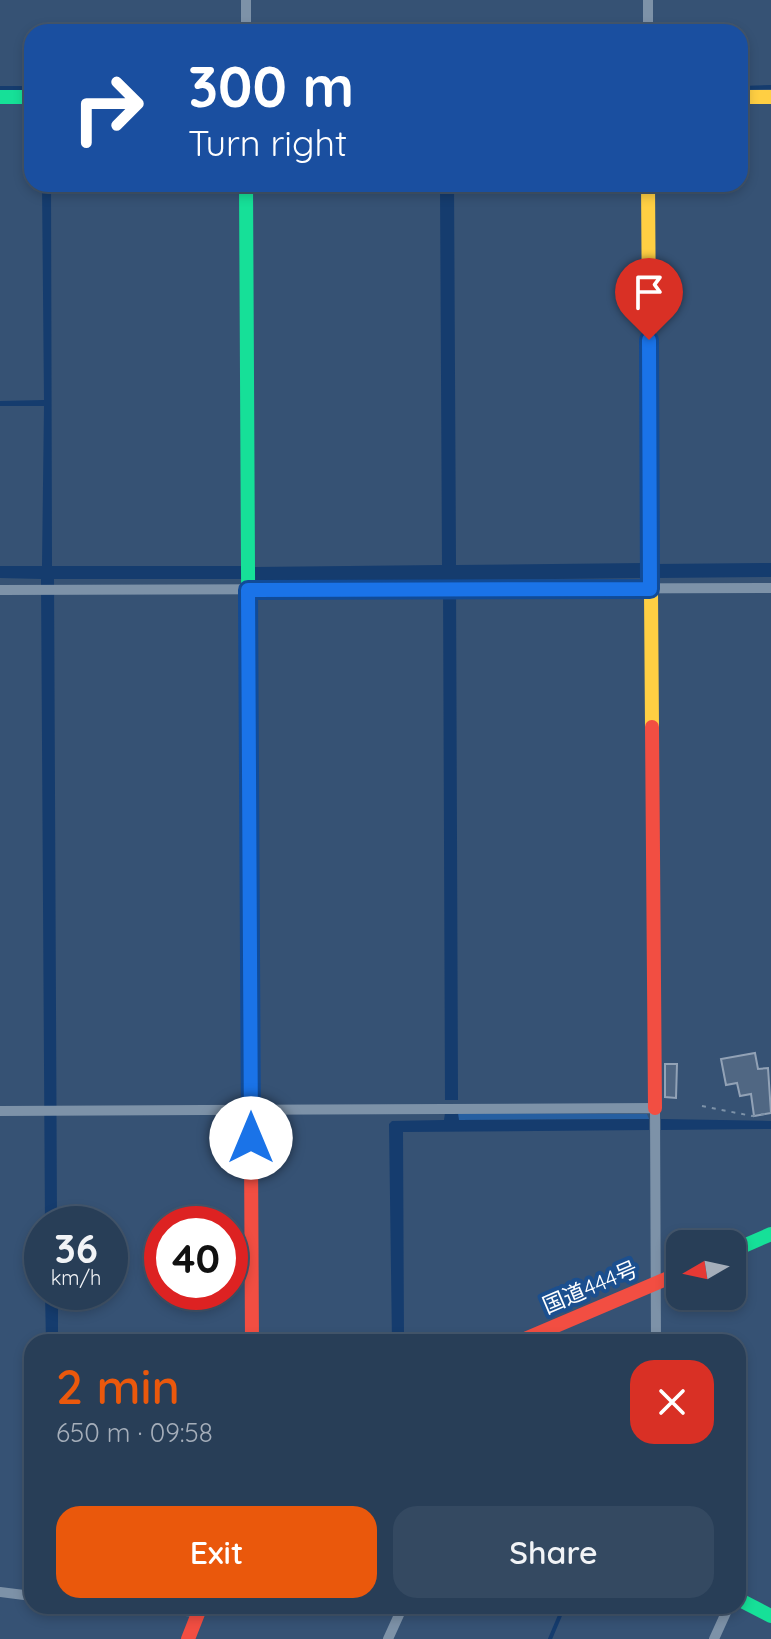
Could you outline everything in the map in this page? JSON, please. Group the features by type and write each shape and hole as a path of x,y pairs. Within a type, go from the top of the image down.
{"main road":[{"path":"0,97 24,97"},
{"path":"748,97 771,97"},
{"path":"246,192 252,1334"},
{"path":"648,192 655,1108"},
{"path":"746,1245 771,1234"},
{"name":"国道444号","path":"537,1334 666,1279"},
{"path":"746,1603 771,1616"},
{"path":"188,1639 198,1614"}],"street":[{"path":"246,0 246,24"},
{"path":"648,0 648,24"},
{"path":"0,590 771,588"},
{"path":"0,1111 655,1108 656,1334"},
{"path":"0,1592 24,1595"},
{"path":"388,1639 399,1614"},
{"path":"714,1639 725,1614"}],"path":[{"path":"702,1106 752,1116 771,1113"}],"shaded area":[{"path":"42,192 51,192 52,566 243,566 243,579 54,579 57,1206 45,1206 41,579 0,578 0,566 42,566 44,406 0,406 0,401 44,400"},
{"path":"440,192 454,192 456,565 644,563 645,578 456,580 458,1100 445,1100 443,580 253,580 253,567 442,565"},
{"path":"771,563 771,577 655,578 655,564"},
{"path":"445,1113 458,1113 459,1120 649,1119 649,1130 403,1132 404,1334 392,1334 389,1124 392,1121 444,1120"},
{"path":"458,1113 647,1114 649,1119 458,1120"},
{"path":"661,1119 771,1121 771,1129 661,1130"},
{"path":"45,1310 58,1310 58,1334 46,1334"}],"building":[{"path":"755,1053 758,1069 768,1068 771,1113 754,1116 751,1094 740,1096 737,1083 726,1085 721,1059"},
{"path":"665,1064 677,1064 676,1098 665,1097"}],"waterway":[{"path":"748,88 771,87"},
{"path":"0,88 24,88"},
{"path":"550,1639 561,1614"}],"traffic: fast":[{"path":"0,97 24,97"},
{"path":"246,192 249,760"},
{"path":"746,1245 771,1234"},
{"path":"746,1603 771,1616"}],"traffic: slow":[{"path":"748,97 771,97"},
{"path":"648,192 652,727"}],"traffic: jam":[{"path":"652,727 655,1108"},
{"path":"249,760 252,1334"},
{"path":"537,1334 666,1279"},
{"path":"188,1639 198,1614"}],"route":[{"path":"251,1138 248,590 650,589 649,340"}]}
